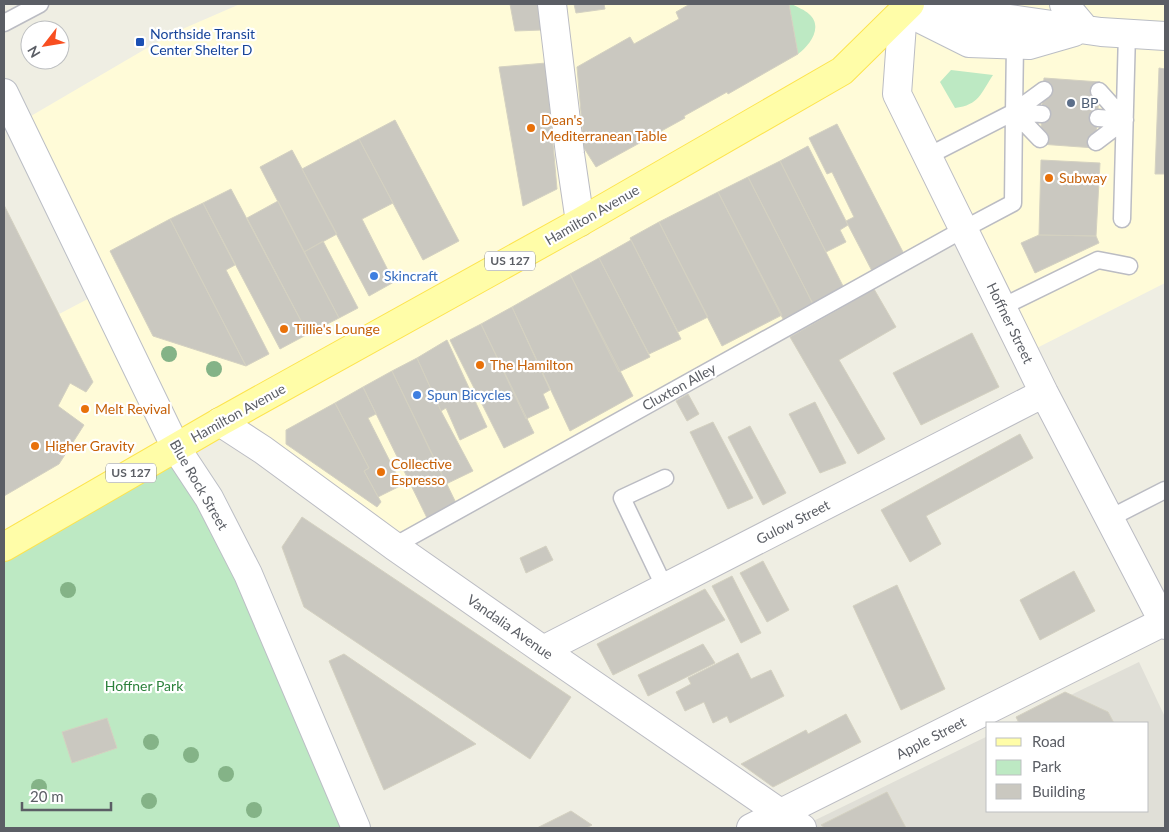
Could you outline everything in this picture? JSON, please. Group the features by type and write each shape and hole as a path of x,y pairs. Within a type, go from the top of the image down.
{"main road":[{"name":"Hamilton Avenue","path":"4,547 220,422 580,222 842,71 901,6"}],"street":[{"path":"552,4 580,222"},
{"path":"1064,4 1085,29"},
{"path":"901,6 970,44 1029,45 1085,29"},
{"path":"901,6 1085,29 1165,36"},
{"name":"Hoffner Street","path":"901,6 897,94 1044,393 1165,622"},
{"name":"Blue Rock Street","path":"4,93 176,448 209,498 248,574 356,828"},
{"name":"Gulow Street","path":"543,650 1044,393"},
{"name":"Vandalia Avenue","path":"220,422 263,450 394,546 791,821"},
{"name":"Apple Street","path":"751,828 791,821 1165,622"}],"lane":[{"path":"4,23 40,4"},
{"path":"1122,219 1127,33"},
{"path":"1015,44 1014,112 1040,139"},
{"path":"928,156 1014,112 1044,90"},
{"path":"1099,91 1125,120"},
{"path":"1014,112 1042,114"},
{"name":"Cluxton Alley","path":"394,546 1013,203 1014,112"},
{"path":"1098,118 1125,120"},
{"path":"1096,142 1125,120"},
{"path":"1002,307 1098,260 1128,266"},
{"path":"665,478 622,498 665,588"},
{"path":"1110,518 1165,490"}],"shaded area":[{"path":"240,4 1165,4 1165,283 1025,354 964,229 394,546 220,422 4,547 4,343 101,292 19,123 171,34"},
{"path":"1139,662 1165,717 1165,828 799,828 986,737 986,812 1149,812 1149,722 1015,722"}],"green space":[{"path":"789,4 807,13 813,19 815,25 813,36 798,54"},
{"path":"951,70 993,75 982,93 974,101 955,108 940,82"},
{"name":"Hoffner Park","path":"176,448 356,828 4,828 4,547"}],"building":[{"path":"510,4 539,4 542,30 515,31"},
{"path":"574,4 604,4 605,9 576,13"},
{"path":"690,4 789,4 798,54 728,94 727,92 684,116 685,118 596,167 584,148 577,67 630,37 634,44 679,19 676,12"},
{"name":"Dean's Mediterranean Table","path":"546,63 557,189 523,206 499,67"},
{"path":"1159,68 1165,69 1165,174 1155,174"},
{"name":"BP","path":"1044,78 1100,82 1095,148 1040,144"},
{"path":"395,120 459,241 423,260 359,139"},
{"path":"837,124 904,254 872,271 846,221 854,217 832,172 827,174 809,138"},
{"path":"359,139 393,203 362,219 394,282 369,296 302,169"},
{"path":"808,146 848,225 840,230 846,242 826,252 780,161"},
{"path":"292,150 337,234 304,252 260,167"},
{"path":"1041,160 1100,163 1096,236 1039,235"},
{"path":"780,161 844,288 813,304 748,177"},
{"path":"748,177 813,304 783,319 718,192"},
{"path":"231,189 308,334 280,349 203,203"},
{"path":"718,192 782,315 722,346 659,222"},
{"path":"278,201 339,318 308,334 247,218"},
{"path":"203,203 235,265 226,270 269,354 246,366 170,219"},
{"path":"4,205 93,382 86,392 70,383 58,406 84,425 59,464 4,496"},
{"path":"170,219 246,366 153,336 110,251"},
{"path":"659,222 708,317 678,332 630,238"},
{"path":"1039,235 1096,236 1099,243 1035,273 1021,243"},
{"path":"631,240 681,339 649,354 599,258"},
{"path":"323,241 358,308 339,318 304,252"},
{"path":"599,258 650,357 619,372 570,274"},
{"path":"570,274 633,396 570,431 512,307"},
{"path":"874,289 896,327 839,360 885,439 858,454 790,337"},
{"path":"512,307 550,390 543,394 549,408 526,419 481,324"},
{"path":"481,324 534,433 504,448 450,340"},
{"path":"972,333 999,387 921,425 893,373"},
{"path":"447,340 487,427 460,440 446,408 441,411 417,358"},
{"path":"417,358 441,411 473,471 446,484 392,371"},
{"path":"392,371 457,505 428,520 363,387"},
{"path":"363,387 376,414 368,418 402,485 378,497 364,471 369,468 335,403"},
{"path":"688,394 699,414 687,421 676,401"},
{"path":"815,402 846,463 820,473 789,414"},
{"path":"335,403 369,468 364,471 381,502 377,507 286,444 286,430"},
{"path":"713,422 753,498 728,509 690,432"},
{"path":"750,426 786,493 763,505 728,437"},
{"path":"1020,434 1033,458 926,516 941,544 910,562 881,510"},
{"path":"302,517 571,697 530,759 304,607 282,547"},
{"path":"546,546 553,560 526,573 520,558"},
{"path":"763,561 789,610 767,622 740,573"},
{"path":"1074,571 1095,611 1040,640 1020,600"},
{"path":"732,576 761,633 741,643 712,586"},
{"path":"897,585 945,689 901,710 853,606"},
{"path":"705,589 725,620 613,675 597,644"},
{"path":"703,644 715,663 648,696 638,675"},
{"path":"738,653 751,679 771,670 784,696 730,723 727,716 713,723 704,702 685,711 676,692 691,684 688,678"},
{"path":"344,654 476,744 384,790 329,661"},
{"path":"1065,692 1108,712 1113,722 1018,722 1016,717"},
{"path":"846,714 861,742 773,787 741,764 806,730 808,734"},
{"path":"107,718 117,748 72,763 62,732"},
{"path":"887,792 906,828 825,828 821,825"},
{"path":"571,811 592,825 586,828 537,828"}],"place":[{"name":"Northside Transit Center Shelter D","path":"140,42"},
{"name":"BP","path":"1071,103"},
{"name":"Dean's Mediterranean Table","path":"531,128"},
{"name":"Subway","path":"1049,178"},
{"name":"Skincraft","path":"374,276"},
{"name":"Tillie's Lounge","path":"284,329"},
{"name":"The Hamilton","path":"480,365"},
{"name":"Spun Bicycles","path":"417,395"},
{"name":"Melt Revival","path":"85,409"},
{"name":"Higher Gravity","path":"35,446"},
{"name":"Collective Espresso","path":"381,472"}]}
